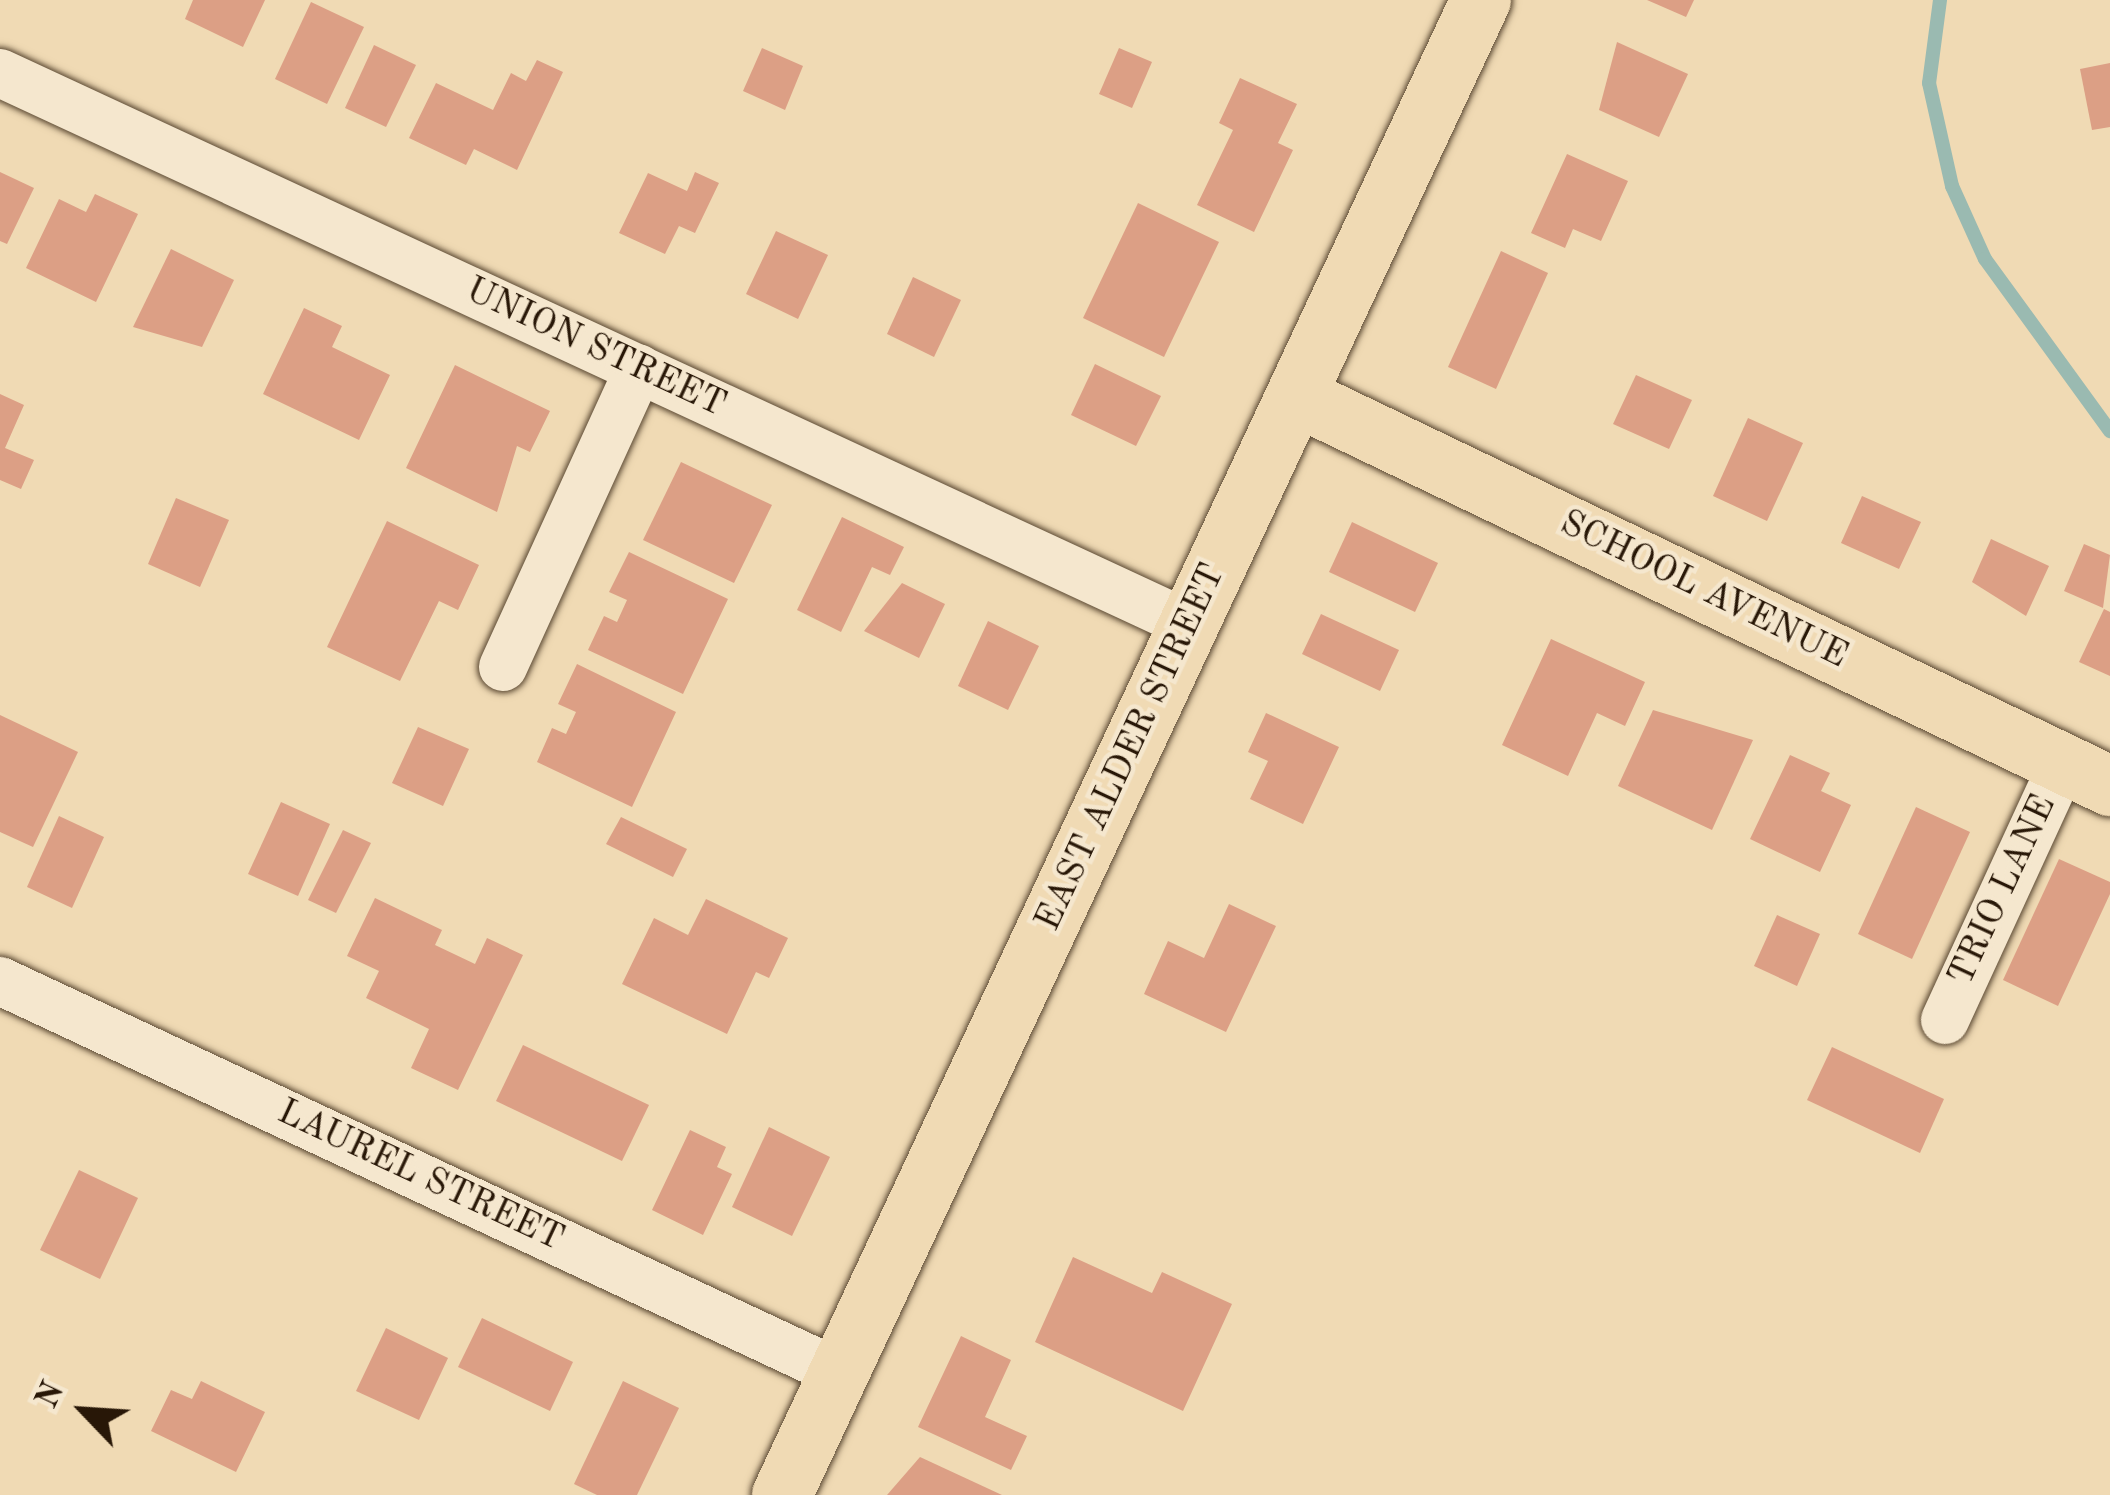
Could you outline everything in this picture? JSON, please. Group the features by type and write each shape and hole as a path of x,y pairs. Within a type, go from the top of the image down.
{"main road":[{"name":"EAST ALDER STREET","path":"782,1495 1481,0"},
{"name":"SCHOOL AVENUE","path":"1296,396 2086,775"}],"street":[{"name":"UNION STREET","path":"0,74 1190,625"},
{"path":"503,667 639,369"},
{"name":"TRIO LANE","path":"1945,1019 2086,775"},
{"name":"LAUREL STREET","path":"0,981 839,1373"}],"building":[{"path":"193,0 265,0 243,47 185,19"},
{"path":"1647,0 1694,0 1686,17"},
{"path":"311,2 364,27 327,104 275,79"},
{"path":"1617,42 1688,74 1659,137 1599,110"},
{"path":"374,45 416,65 386,127 345,108"},
{"path":"762,48 803,66 785,110 743,91"},
{"path":"1119,48 1152,62 1132,108 1099,94"},
{"path":"537,60 563,72 517,170 474,149 466,165 409,138 436,83 493,110 511,73 526,81"},
{"path":"2110,63 2110,127 2092,130 2080,69"},
{"path":"1240,78 1297,104 1278,143 1293,150 1254,232 1197,205 1233,130 1219,123"},
{"path":"1567,154 1628,181 1601,241 1573,229 1565,248 1531,233"},
{"path":"0,172 34,188 7,244 0,241"},
{"path":"695,172 719,183 695,233 679,226 665,254 619,233 648,173 687,191"},
{"path":"95,194 138,214 96,302 26,268 59,199 86,212"},
{"path":"1138,203 1219,242 1164,357 1083,318"},
{"path":"776,231 828,255 798,319 746,294"},
{"path":"171,249 234,280 202,347 133,327"},
{"path":"1501,251 1548,273 1496,389 1448,367"},
{"path":"913,277 961,300 934,357 887,334"},
{"path":"304,308 342,326 332,347 390,375 359,440 263,394"},
{"path":"1095,364 1161,396 1136,446 1071,415"},
{"path":"455,365 550,411 530,452 517,446 497,512 406,468"},
{"path":"1636,375 1692,400 1669,449 1613,424"},
{"path":"0,394 24,405 5,448 34,460 21,489 0,480"},
{"path":"1748,418 1803,443 1767,521 1713,496"},
{"path":"681,462 772,505 734,583 643,540"},
{"path":"1862,496 1921,522 1899,569 1841,543"},
{"path":"176,498 229,520 200,587 148,564"},
{"path":"842,517 904,547 890,575 872,567 841,632 797,610"},
{"path":"387,521 479,565 458,610 439,601 400,681 327,647"},
{"path":"1352,522 1438,563 1415,612 1329,572"},
{"path":"1991,539 2049,566 2026,616 1972,582"},
{"path":"2084,544 2110,555 2103,608 2064,591"},
{"path":"629,552 728,599 683,694 588,650 604,616 617,622 627,600 609,592"},
{"path":"902,583 945,604 919,658 864,631"},
{"path":"2104,609 2110,612 2110,676 2079,662"},
{"path":"1321,614 1399,650 1380,691 1302,654"},
{"path":"988,621 1039,646 1008,710 958,686"},
{"path":"1551,639 1645,682 1625,726 1597,713 1568,776 1502,745"},
{"path":"577,664 676,712 632,807 537,762 552,728 566,734 576,712 558,704"},
{"path":"1653,710 1753,740 1712,830 1618,786"},
{"path":"1266,713 1339,747 1303,824 1250,799 1268,761 1248,752"},
{"path":"0,715 78,752 33,847 0,832"},
{"path":"418,727 469,749 443,806 392,783"},
{"path":"1790,755 1830,773 1821,791 1851,805 1820,872 1750,839"},
{"path":"281,802 330,824 298,896 248,874"},
{"path":"1916,807 1970,832 1912,959 1858,934"},
{"path":"59,816 104,837 72,908 27,887"},
{"path":"621,817 687,849 673,877 606,844"},
{"path":"343,830 371,843 336,913 308,900"},
{"path":"2059,859 2110,882 2110,894 2058,1006 2003,980"},
{"path":"375,898 442,930 435,945 475,964 487,938 523,955 458,1090 411,1068 429,1029 366,998 379,971 347,956"},
{"path":"706,899 788,938 769,978 756,972 727,1034 622,984 654,918 688,935"},
{"path":"1229,904 1276,926 1226,1032 1144,994 1168,941 1204,958"},
{"path":"1777,915 1820,934 1797,986 1754,966"},
{"path":"523,1045 649,1105 622,1161 496,1101"},
{"path":"1832,1047 1944,1099 1920,1153 1807,1100"},
{"path":"769,1127 830,1157 792,1236 732,1207"},
{"path":"690,1130 726,1147 717,1167 732,1174 703,1235 652,1210"},
{"path":"79,1170 138,1198 100,1279 40,1250"},
{"path":"1073,1257 1152,1293 1162,1272 1232,1304 1183,1411 1035,1342"},
{"path":"482,1318 573,1362 550,1411 458,1367"},
{"path":"386,1328 448,1358 419,1420 356,1391"},
{"path":"961,1336 1011,1360 985,1417 1027,1436 1011,1470 918,1427"},
{"path":"201,1381 265,1412 236,1472 151,1431 171,1390 192,1399"},
{"path":"623,1381 679,1408 637,1495 597,1495 574,1484"},
{"path":"920,1457 1002,1495 887,1495"}],"waterway":[{"path":"1940,0 1929,83 1952,186 1985,259 2110,431"}]}
